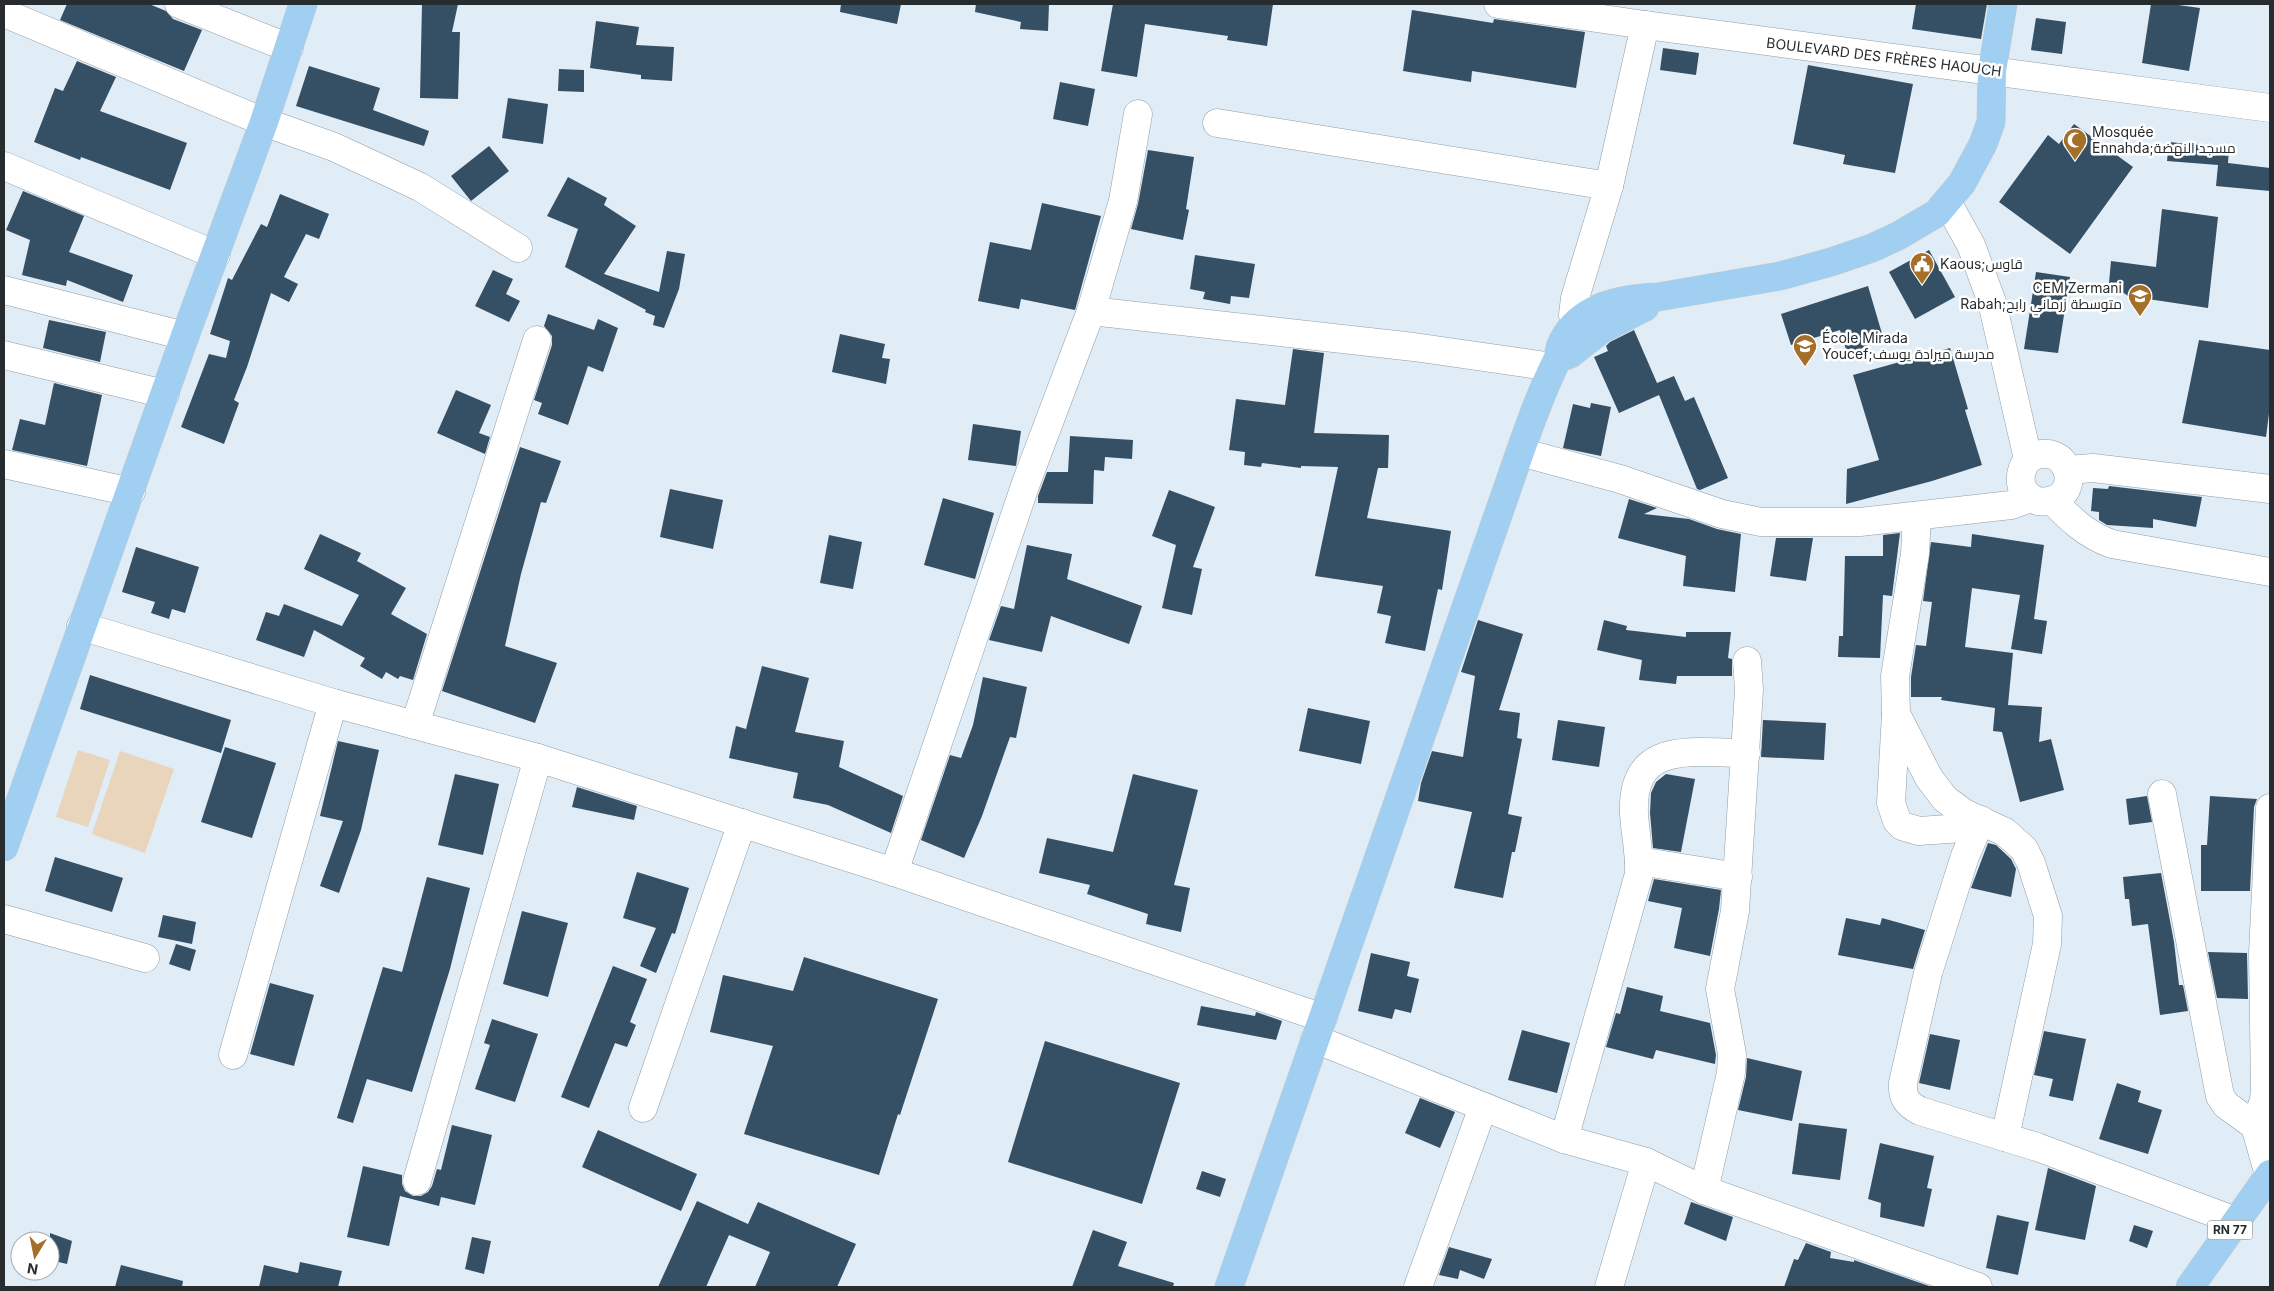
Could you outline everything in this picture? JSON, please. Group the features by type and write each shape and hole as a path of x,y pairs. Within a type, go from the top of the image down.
{"main road":[{"path":"4,847 185,336 264,122 303,4"},
{"path":"1229,1287 1520,452 1561,345 1575,324 1595,309 1637,298 1658,297 1780,276 1839,259 1898,236 1937,213 1948,202 1972,165 1991,122 1992,71 2003,4"},
{"path":"1556,362 1570,354 1589,337 1640,311 1658,297"},
{"name":"RN 77","path":"2190,1287 2270,1175"}],"street":[{"path":"179,4 289,48"},
{"name":"BOULEVARD DES FRÈRES HAOUCH","path":"1498,4 2270,108"},
{"path":"4,13 264,122 334,147 420,187 518,248"},
{"path":"1575,324 1573,315 1575,298 1609,186 1645,25"},
{"path":"894,872 1026,483 1091,311 1123,202 1138,114"},
{"path":"1217,123 1609,186"},
{"path":"4,166 216,255"},
{"path":"1948,202 1971,245 1992,302 2028,459"},
{"path":"4,290 185,336"},
{"path":"1091,311 1556,362"},
{"path":"415,725 537,340"},
{"path":"4,355 165,394"},
{"path":"1520,452 1620,479 1722,514 1761,522 1860,522 2011,505 2042,499 2061,496 2069,479 2068,470 2063,461 2055,455 2046,453 2036,454 2028,459 2022,467 2020,476 2021,486 2042,499 2076,525 2100,540 2112,544 2270,572"},
{"path":"4,464 131,492"},
{"path":"2068,470 2093,468 2270,489"},
{"path":"1917,516 1915,554 1895,676 1896,714 1891,803 1897,821 1902,826 1919,831 1979,823"},
{"path":"81,626 333,703 538,758 894,872 1319,1028 1483,1107 1564,1139 1646,1162 1704,1190 1950,1282 1978,1287"},
{"path":"1704,1190 1731,1073 1732,1054 1720,989 1735,911 1738,877 1750,690 1747,661"},
{"path":"232,1055 333,703"},
{"path":"1896,714 1936,789 1952,805 1979,823 2005,832 2024,849 2031,863 2048,916 2049,930 2005,1137"},
{"path":"1564,1139 1638,874 1639,861 1634,798 1642,771 1649,763 1674,752 1746,753"},
{"path":"417,1181 538,758"},
{"path":"2162,794 2220,1096 2226,1105 2255,1126"},
{"path":"2270,808 2264,953 2265,1090 2264,1100 2255,1126 2270,1175"},
{"path":"643,1108 742,823"},
{"path":"1979,823 1965,856 1928,973 1902,1092 1906,1101 1920,1111 2085,1164 2236,1221"},
{"path":"1639,861 1738,877"},
{"path":"4,919 145,958"},
{"path":"1418,1287 1483,1107"},
{"path":"1610,1287 1646,1162"}],"shaded area":[{"path":"78,750 110,760 88,827 56,817"},
{"path":"120,751 174,769 145,853 92,834"}],"building":[{"path":"67,4 149,4 166,11 173,19 202,30 184,71 60,20"},
{"path":"422,4 458,4 452,32 460,32 458,99 420,98"},
{"path":"841,4 901,4 897,24 840,12"},
{"path":"976,4 1049,4 1048,31 1020,29 1021,22 975,12"},
{"path":"1113,4 1273,4 1267,46 1227,40 1228,36 1145,24 1137,77 1101,71"},
{"path":"1916,4 1987,4 1981,39 1912,29"},
{"path":"2151,4 2171,4 2200,8 2189,71 2142,63"},
{"path":"1412,10 1493,23 1494,19 1585,32 1576,88 1472,71 1471,82 1403,71"},
{"path":"2036,18 2066,22 2062,54 2031,50"},
{"path":"596,21 639,27 636,45 674,47 672,81 641,79 641,75 590,68"},
{"path":"1663,48 1699,53 1696,75 1660,70"},
{"path":"77,61 116,77 100,111 187,143 170,190 81,157 80,160 34,142 55,88 63,91"},
{"path":"1808,65 1913,84 1895,173 1843,164 1845,155 1793,144"},
{"path":"309,66 380,88 373,110 429,131 424,146 296,106"},
{"path":"559,69 584,70 584,92 558,91"},
{"path":"1060,82 1095,89 1088,126 1053,119"},
{"path":"508,98 548,104 543,144 502,138"},
{"path":"2074,124 2133,167 2070,254 1999,202 2048,135 2059,144"},
{"path":"2169,142 2229,148 2228,163 2270,168 2270,191 2216,186 2218,165 2167,161"},
{"path":"489,146 509,171 471,201 451,176"},
{"path":"1148,150 1194,157 1186,209 1189,210 1183,240 1131,229 1138,204"},
{"path":"568,177 607,198 604,205 636,226 604,274 659,292 667,251 685,254 679,289 664,328 653,325 655,316 645,312 646,310 565,267 578,229 547,216"},
{"path":"23,191 84,216 69,252 133,275 123,302 67,280 66,286 22,275 30,240 6,230"},
{"path":"280,194 329,214 319,239 306,234 284,277 298,284 289,302 271,293 247,367 234,400 239,403 224,444 181,427 209,354 226,358 230,341 210,334 228,278 232,280 261,224 267,227"},
{"path":"1042,203 1101,216 1075,310 1021,299 1019,309 978,301 990,242 1031,250"},
{"path":"2162,209 2218,217 2208,308 2128,296 2109,283 2111,261 2156,267"},
{"name":"Kaous;قاوس","path":"1929,250 1955,297 1915,319 1889,272"},
{"path":"1195,255 1255,264 1249,298 1231,296 1230,304 1203,299 1205,292 1190,289"},
{"path":"493,270 513,279 506,294 520,301 509,322 475,306"},
{"path":"2036,272 2070,277 2058,353 2024,349"},
{"path":"1868,286 1883,337 1848,356 1840,330 1791,345 1781,314"},
{"path":"548,314 594,330 598,319 618,328 603,372 588,366 568,425 538,414 542,403 534,400 552,345 552,336 544,326"},
{"path":"49,320 106,332 100,362 43,348"},
{"path":"1634,330 1657,383 1674,376 1685,401 1694,397 1728,478 1700,490 1697,489 1659,395 1619,413 1594,357 1608,351 1606,346 1610,342"},
{"path":"840,334 885,344 882,358 890,359 886,384 832,372"},
{"path":"2199,340 2270,350 2270,406 2266,437 2182,423"},
{"path":"1950,348 1968,409 1965,410 1982,465 1932,481 1846,504 1847,469 1879,460 1853,375"},
{"path":"1293,349 1324,353 1314,433 1389,435 1388,468 1378,468 1367,518 1451,531 1442,590 1438,589 1425,651 1385,643 1391,616 1377,613 1383,586 1315,576 1338,467 1301,466 1301,468 1262,463 1261,467 1244,465 1245,452 1229,450 1236,399 1285,405"},
{"path":"54,383 102,395 87,466 12,450 20,419 45,425"},
{"path":"456,390 491,405 479,433 490,437 485,454 437,433"},
{"path":"1591,403 1611,407 1601,456 1563,448 1573,404 1590,408"},
{"path":"973,424 1021,431 1016,466 968,460"},
{"path":"1070,436 1133,440 1132,459 1105,457 1104,471 1094,470 1093,504 1038,503 1038,496 1047,472 1068,472"},
{"path":"520,447 561,461 546,503 541,502 521,574 505,646 557,663 535,723 442,691"},
{"path":"2109,486 2202,497 2196,527 2153,519 2153,528 2107,525 2099,520 2099,512 2091,511 2093,488 2108,489"},
{"path":"670,489 723,500 713,549 660,537"},
{"path":"1169,490 1215,507 1193,567 1202,569 1192,615 1162,608 1176,545 1152,536"},
{"path":"943,498 994,513 975,579 924,565"},
{"path":"1629,499 1657,508 1644,514 1689,519 1717,529 1741,534 1735,592 1683,586 1686,556 1618,538"},
{"path":"1900,533 1892,596 1883,595 1880,658 1838,657 1839,636 1843,636 1845,556 1883,556 1883,535"},
{"path":"320,534 361,553 357,561 406,588 391,614 427,634 413,680 400,676 398,679 386,672 382,679 360,666 365,658 314,630 304,657 256,640 266,612 279,616 284,604 342,626 359,595 304,569"},
{"path":"1972,534 2044,545 2034,619 2047,621 2042,654 2011,649 2020,595 1972,588 1965,647 2013,653 2008,705 2042,707 2039,742 2051,739 2064,790 2020,802 2002,732 1993,731 1995,708 1941,700 1942,697 1911,697 1911,677 1916,645 1926,646 1932,602 1923,601 1931,542 1971,547"},
{"path":"829,535 862,542 853,589 820,583"},
{"path":"1776,538 1813,538 1806,581 1770,576"},
{"path":"1027,545 1072,554 1067,579 1142,606 1129,644 1051,616 1042,652 989,640 1001,606 1014,609"},
{"path":"136,547 199,567 185,613 172,609 169,619 151,613 155,602 122,592"},
{"path":"1478,620 1523,634 1499,710 1520,713 1517,738 1522,739 1508,814 1522,817 1515,852 1512,852 1503,898 1454,888 1472,812 1418,801 1421,783 1432,751 1463,757 1475,676 1461,672"},
{"path":"1604,620 1627,626 1626,630 1686,637 1686,632 1731,632 1728,658 1732,659 1732,676 1677,676 1676,684 1639,680 1642,660 1597,650"},
{"path":"762,666 809,678 795,732 844,741 839,767 903,796 891,833 828,805 793,798 798,773 729,758 736,726 746,729"},
{"path":"90,675 231,720 221,753 80,709"},
{"path":"983,677 1027,687 1016,738 1010,737 982,816 964,858 921,840 950,755 961,758 973,725"},
{"path":"1308,708 1370,721 1361,764 1299,751"},
{"path":"1558,720 1605,727 1599,767 1552,760"},
{"path":"1763,720 1826,723 1824,760 1761,757"},
{"path":"338,741 379,750 361,830 339,893 320,886 343,821 320,816"},
{"path":"225,747 276,763 252,838 201,822"},
{"path":"455,774 499,784 483,855 438,845"},
{"path":"1133,774 1198,790 1174,885 1190,888 1181,932 1146,924 1148,914 1087,894 1090,885 1039,873 1047,838 1113,852"},
{"path":"1666,774 1695,779 1681,852 1653,848 1650,813 1651,793 1656,782"},
{"path":"577,787 637,806 634,820 572,807"},
{"path":"2147,796 2152,822 2129,825 2126,799"},
{"path":"2210,796 2257,799 2254,807 2250,891 2201,891 2201,845 2207,845"},
{"path":"1988,843 1996,845 2011,859 2016,869 2011,897 1971,888"},
{"path":"55,857 123,878 112,912 45,891"},
{"path":"637,872 689,888 675,934 672,933 656,973 640,966 656,928 623,918"},
{"path":"2161,873 2174,942 2179,985 2183,985 2188,1011 2160,1015 2148,924 2132,926 2129,899 2125,899 2123,877"},
{"path":"427,877 470,888 450,969 412,1092 367,1079 353,1123 337,1118 383,967 402,972"},
{"path":"1654,879 1721,890 1710,956 1674,948 1682,908 1648,901"},
{"path":"522,911 568,923 548,997 503,984"},
{"path":"163,915 196,922 192,944 158,937"},
{"path":"1846,918 1880,925 1882,918 1925,930 1913,969 1838,955"},
{"path":"176,944 196,950 190,971 169,964"},
{"path":"2208,952 2247,953 2248,999 2217,998"},
{"path":"1371,953 1410,962 1407,976 1419,979 1411,1013 1395,1009 1392,1019 1358,1011"},
{"path":"804,957 938,999 879,1175 744,1134 773,1046 710,1032 723,975 793,991"},
{"path":"613,966 647,979 630,1022 636,1025 627,1047 615,1043 589,1108 561,1097"},
{"path":"270,983 314,995 294,1066 250,1054"},
{"path":"1627,987 1663,996 1660,1011 1710,1023 1716,1055 1715,1064 1656,1050 1653,1059 1606,1047 1616,1013 1620,1014"},
{"path":"1201,1006 1255,1016 1256,1012 1282,1021 1276,1040 1197,1025"},
{"path":"492,1019 538,1034 515,1102 475,1089 490,1045 484,1043"},
{"path":"1522,1030 1570,1043 1557,1093 1508,1080"},
{"path":"2044,1031 2086,1039 2073,1101 2049,1096 2053,1079 2034,1075"},
{"path":"1930,1034 1960,1040 1950,1090 1919,1083"},
{"path":"1045,1041 1180,1083 1142,1204 1008,1162"},
{"path":"1747,1058 1802,1071 1792,1121 1738,1110 1746,1077"},
{"path":"2117,1083 2141,1091 2138,1102 2162,1110 2148,1154 2099,1139"},
{"path":"1420,1098 1455,1112 1440,1148 1405,1133"},
{"path":"1799,1123 1847,1129 1840,1180 1792,1174"},
{"path":"452,1125 492,1135 475,1205 441,1197 439,1206 400,1196 389,1246 347,1237 363,1166 402,1175 402,1184 405,1191 413,1196 421,1196 428,1192 432,1186 437,1169 441,1170"},
{"path":"598,1130 697,1174 681,1211 582,1167"},
{"path":"1880,1143 1934,1156 1927,1188 1932,1189 1924,1227 1880,1217 1881,1203 1868,1199"},
{"path":"2048,1168 2096,1186 2085,1240 2035,1230"},
{"path":"1202,1171 1226,1179 1220,1197 1196,1189"},
{"path":"697,1201 748,1224 758,1202 856,1244 837,1287 755,1287 770,1252 729,1235 706,1287 658,1287"},
{"path":"1691,1202 1733,1217 1726,1241 1684,1224"},
{"path":"1997,1215 2029,1222 2018,1275 1986,1268"},
{"path":"2134,1225 2153,1231 2147,1248 2129,1241"},
{"path":"1093,1230 1127,1242 1118,1266 1174,1283 1173,1287 1072,1287"},
{"path":"60,1237 72,1241 67,1264 60,1262"},
{"path":"472,1237 491,1241 484,1274 465,1269"},
{"path":"1806,1243 1831,1252 1830,1258 1854,1262 1854,1260 1932,1287 1784,1287 1794,1259 1798,1260"},
{"path":"1449,1247 1492,1259 1484,1279 1460,1270 1458,1279 1439,1275"},
{"path":"300,1262 342,1271 338,1287 259,1287 264,1265 298,1273"},
{"path":"121,1265 183,1281 182,1287 115,1287"}],"place":[{"name":"Mosquée Ennahda;مسجد النهضة","path":"2075,161"},
{"name":"Kaous;قاوس","path":"1922,285"},
{"name":"CEM Zermani Rabah;متوسطة زرماني رابح","path":"2140,317"},
{"name":"École Mirada Youcef;مدرسة ميرادة يوسف","path":"1805,367"}]}
